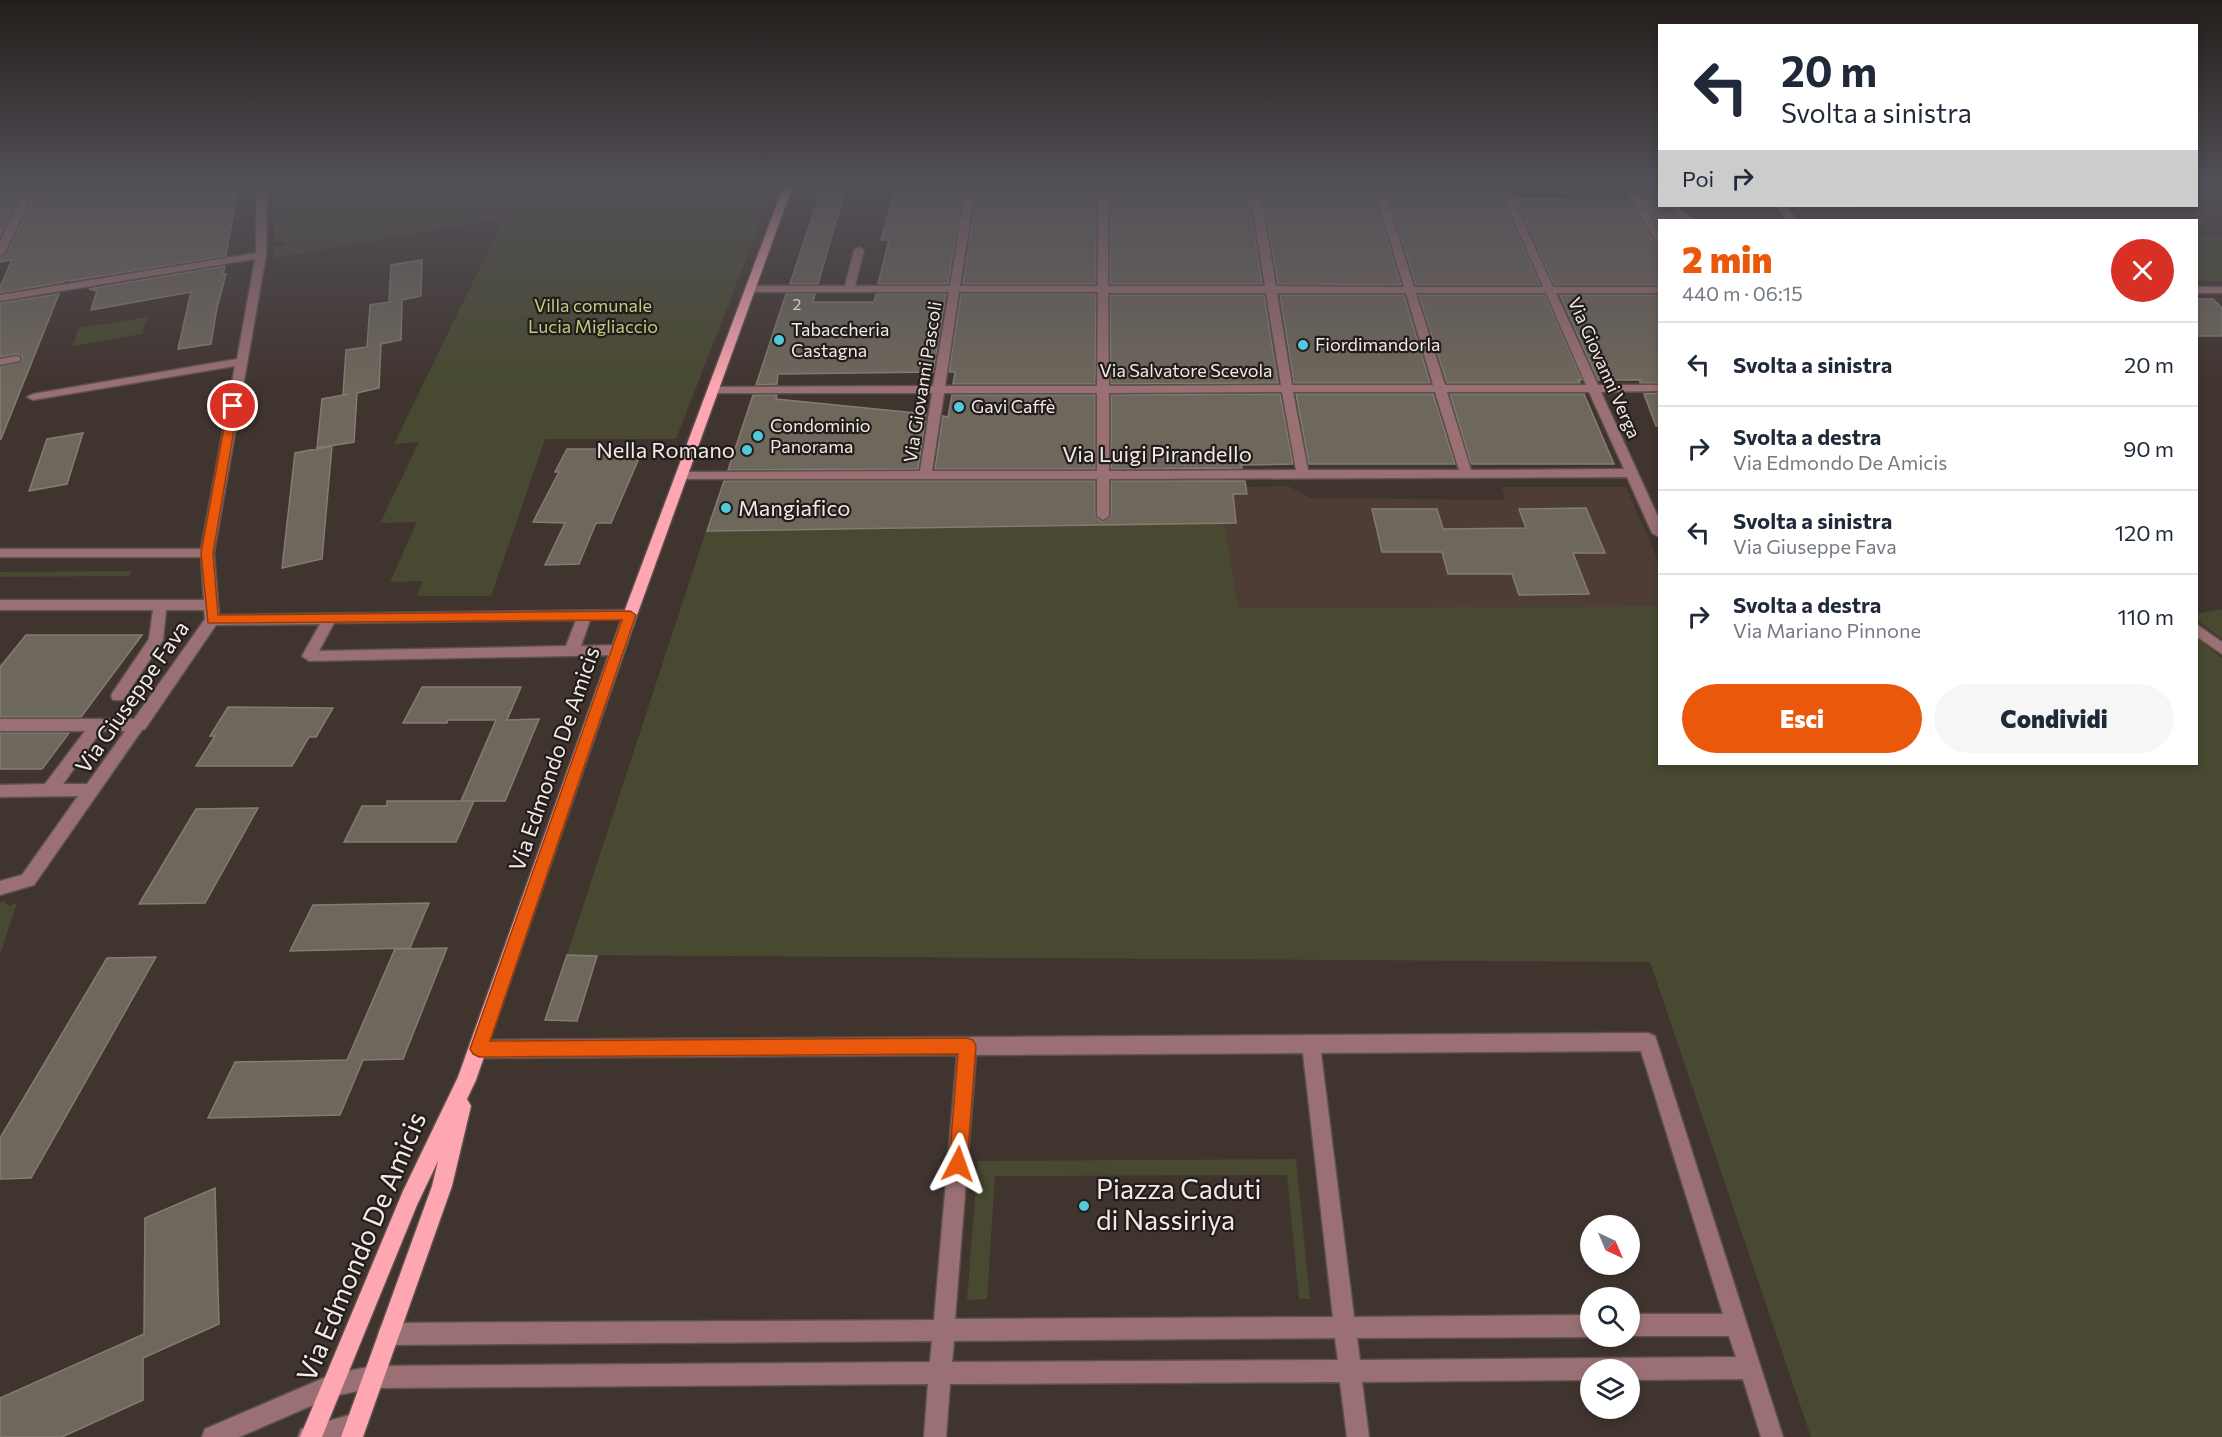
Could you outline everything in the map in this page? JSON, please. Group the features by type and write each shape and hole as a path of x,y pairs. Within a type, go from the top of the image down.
{"main road":[{"name":"Via Edmondo De Amicis","path":"310,1437 410,1198 467,1080 479,1049 630,615 764,252"},
{"name":"Via Edmondo De Amicis","path":"354,1430 442,1186 467,1080"}],"street":[{"path":"849,289 858,252"},
{"name":"Via Giovanni Pascoli","path":"925,476 960,252"},
{"path":"1103,252 1103,516"},
{"path":"1265,252 1287,389 1304,474"},
{"path":"1398,252 1466,473"},
{"name":"Via Giovanni Verga","path":"1532,252 1658,531"},
{"path":"0,298 261,255 207,553 212,612 160,605 0,605"},
{"path":"751,289 1658,290"},
{"path":"2198,290 2222,290"},
{"path":"0,362 16,359"},
{"path":"33,397 240,362"},
{"name":"Via Salvatore Scevola","path":"714,390 1658,388"},
{"name":"Via Luigi Pirandello","path":"683,476 1631,473"},
{"path":"0,553 207,553"},
{"path":"117,696 156,640 160,605"},
{"name":"Via Giuseppe Fava","path":"0,888 28,880 140,725 212,612 330,618 630,615"},
{"path":"572,650 585,616"},
{"path":"330,618 309,656 618,650"},
{"path":"2198,631 2222,649"},
{"path":"0,725 140,725"},
{"path":"50,790 97,725"},
{"path":"0,791 92,790"},
{"path":"479,1049 1648,1042 1772,1437"},
{"path":"1311,1044 1358,1437"},
{"path":"936,1437 967,1046"},
{"path":"1640,1325 1737,1325"},
{"path":"389,1334 1580,1326"},
{"path":"213,1437 333,1385 373,1377 1750,1368"},
{"path":"310,1437 354,1430"}],"shaded area":[{"path":"1288,486 1311,498 1505,500 1502,487 1626,487 1658,561 1658,606 1238,608 1225,523 1236,523 1232,487 1247,494 1246,487"}],"green space":[{"name":"Villa comunale Lucia Migliaccio","path":"274,252 308,252 274,258"},
{"name":"Villa comunale Lucia Migliaccio","path":"487,252 749,252 676,439 545,439 491,596 417,596 423,581 390,582 417,522 380,523 419,442 394,444"},
{"path":"2198,252 2222,252 2222,282 2198,280"},
{"path":"147,317 142,334 72,346 79,328"},
{"path":"909,488 975,526 1225,523 1238,608 1658,606 1658,765 2198,765 2198,639 2222,658 2222,1437 1811,1437 1650,962 567,955 706,531 901,529"},
{"path":"133,571 129,576 0,577 0,572"},
{"path":"2222,609 2222,639 2198,621 2198,614"},
{"path":"4,901 8,906 17,903 0,955 0,903"},
{"path":"1296,1159 1310,1299 1299,1299 1287,1175 995,1176 987,1299 967,1300 978,1161"}],"building":[{"path":"8,252 227,252 226,256 65,280 0,293 0,287 12,260 0,262 0,258"},
{"path":"801,252 827,252 818,284 790,284"},
{"path":"886,252 953,252 948,284 878,284"},
{"path":"968,252 1096,252 1096,284 963,284"},
{"path":"1110,252 1257,252 1262,284 1110,284"},
{"path":"1273,252 1391,252 1401,285 1278,284"},
{"path":"1406,252 1525,252 1540,285 1416,285"},
{"path":"1539,252 1658,252 1658,285 1554,285"},
{"path":"422,260 421,296 402,300 401,340 381,344 379,388 357,393 354,442 317,448 322,399 349,394 343,395 346,350 367,347 370,305 389,302 391,265"},
{"path":"225,266 223,274 226,274 211,344 178,349 191,292 91,310 97,291 89,289"},
{"path":"59,294 0,439 0,367 22,361 22,356 17,354 0,357 0,303"},
{"path":"786,294 815,294 813,302 874,302 876,294 946,294 933,372 778,374 777,384 756,385"},
{"path":"961,294 1096,294 1095,384 953,384 955,372 949,372"},
{"path":"1110,295 1264,295 1278,383 1111,384"},
{"path":"1280,295 1404,295 1430,383 1294,383"},
{"path":"1419,295 1545,295 1582,380 1578,380 1580,383 1447,383"},
{"path":"1560,295 1658,295 1658,383 1640,383 1640,380 1598,380"},
{"path":"2198,299 2213,299 2222,308 2222,336 2198,336"},
{"path":"1658,393 1658,425 1656,426 1644,394"},
{"path":"1280,394 1293,464 1241,465 1242,468 1111,469 1111,395"},
{"path":"1296,394 1433,394 1455,464 1309,464"},
{"path":"1450,394 1584,394 1614,464 1471,464"},
{"path":"753,395 777,395 776,399 926,414 918,469 728,470"},
{"path":"952,395 1095,395 1095,469 935,469 943,416 948,417"},
{"path":"83,433 67,484 29,491 47,439"},
{"path":"332,446 322,559 282,568 295,453"},
{"path":"567,449 643,449 611,523 596,523 579,564 545,565 565,523 533,522 559,472 555,472"},
{"path":"724,481 1095,481 1095,516 1102,522 1111,516 1111,481 1245,481 1247,494 1233,494 1236,523 707,531"},
{"path":"1586,508 1605,553 1573,553 1589,594 1519,595 1512,574 1448,574 1442,552 1382,552 1372,509 1437,509 1443,529 1526,528 1519,509"},
{"path":"26,635 142,635 81,717 0,717 0,667"},
{"path":"422,687 521,687 507,720 539,719 505,801 461,801 496,720 403,723"},
{"path":"228,707 333,708 316,737 309,737 292,766 196,766 215,736 210,736"},
{"path":"0,733 69,733 42,769 0,769"},
{"path":"387,801 474,801 456,842 344,842 362,806 387,806"},
{"path":"258,808 205,903 139,904 196,809"},
{"path":"429,903 410,948 290,951 313,905"},
{"path":"447,948 403,1059 363,1060 340,1115 208,1118 235,1062 347,1060 395,949"},
{"path":"567,955 597,956 577,1021 545,1020"},
{"path":"156,957 31,1178 0,1179 0,1138 107,958"},
{"path":"215,1188 219,1324 143,1358 143,1400 62,1437 0,1437 0,1398 144,1334 145,1218"}],"place":[{"name":"Tabaccheria Castagna","path":"779,340"},
{"name":"Fiordimandorla","path":"1303,345"},
{"name":"Gavi Caffè","path":"959,407"},
{"name":"Condominio Panorama","path":"758,436"},
{"name":"Nella Romano","path":"747,450"},
{"name":"Mangiafico","path":"726,508"},
{"name":"Piazza Caduti di Nassiriya","path":"1084,1206"}],"route":[{"path":"233,406 207,553 212,620 630,615 479,1049 967,1046 958,1164"}]}
